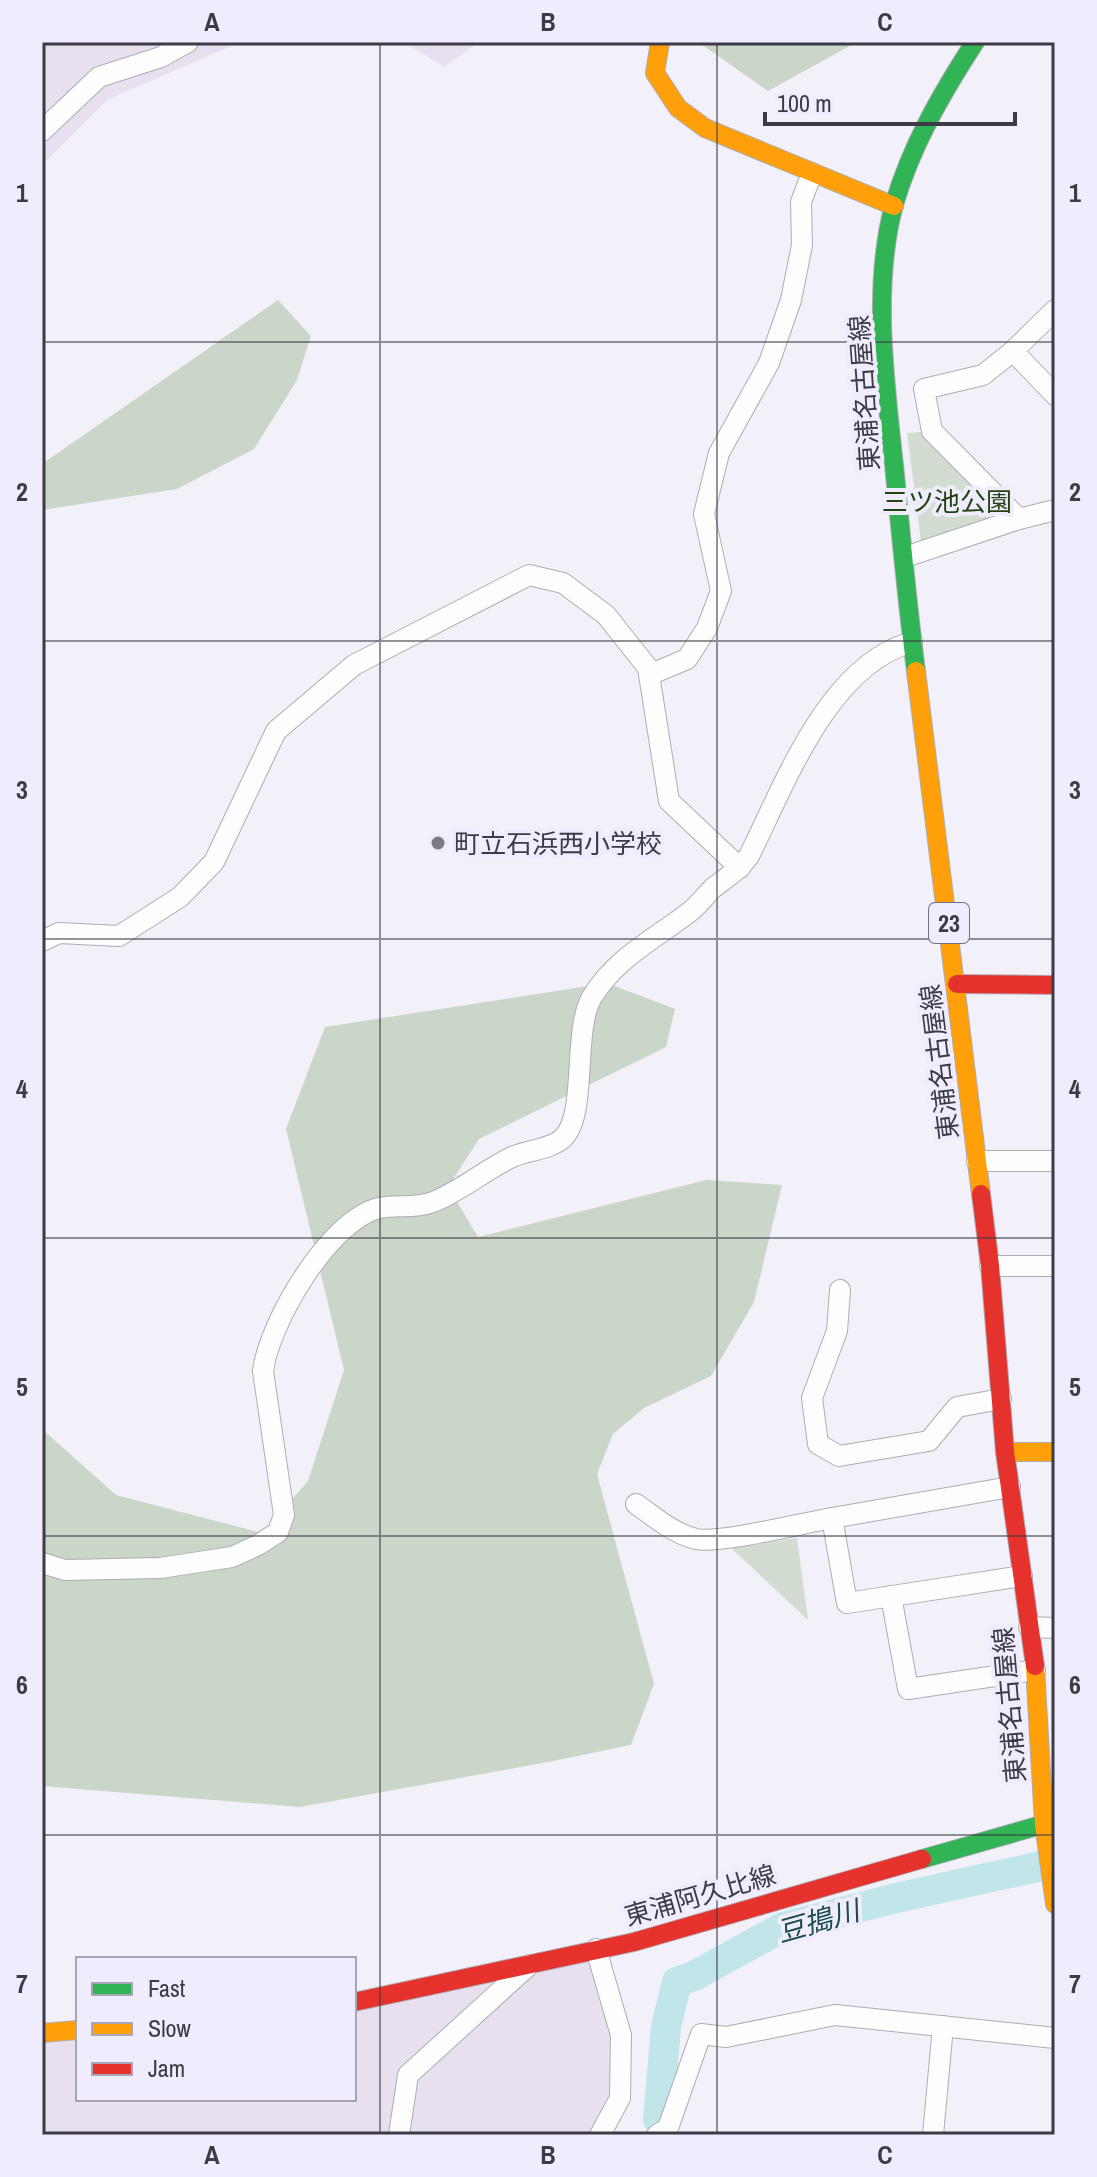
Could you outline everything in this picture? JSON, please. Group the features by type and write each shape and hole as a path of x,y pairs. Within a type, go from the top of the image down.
{"main road":[{"path":"660,42 655,73 678,108 705,128 894,206"},
{"name":"東浦名古屋線","path":"975,42 936,102 894,206 883,279 883,361 912,642 990,1266 1005,1452 1035,1670 1055,1904"},
{"path":"957,984 1055,985"},
{"path":"1005,1452 1055,1452"},
{"name":"東浦阿久比線","path":"356,2002 634,1942 1049,1822"},
{"path":"42,2033 76,2030"}],"street":[{"path":"42,131 99,77 161,57 188,42"},
{"path":"649,675 687,659 707,628 721,591 704,514 719,453 769,363 791,300 802,245 801,202 812,173"},
{"path":"1019,519 932,431 924,389 983,375 1055,310"},
{"path":"1013,351 1055,395"},
{"path":"905,557 1055,510"},
{"path":"42,941 59,933 119,936 180,897 214,862 276,731 354,665 529,575 563,583 606,615 648,668 669,801 740,868"},
{"path":"42,1563 65,1570 160,1568 232,1557 278,1532 284,1515 263,1371 265,1355 300,1282 335,1237 352,1222 378,1208 420,1206 435,1202 513,1157 561,1140 569,1130 575,1110 585,1010 593,995 632,952 693,909 712,889 740,868 749,856 805,742 850,680 892,647 912,642"},
{"path":"977,1161 1055,1161"},
{"path":"990,1266 1055,1266"},
{"path":"840,1290 837,1331 812,1398 818,1444 828,1452 839,1456 929,1441 957,1407 1001,1399"},
{"path":"636,1504 659,1521 698,1539 1010,1487"},
{"path":"832,1518 847,1603 1022,1576"},
{"path":"891,1596 908,1689 1035,1670"},
{"path":"1029,1627 1055,1628"},
{"path":"596,1949 621,2035 620,2098 600,2135"},
{"path":"399,2135 408,2075 532,1962"},
{"path":"657,2135 668,2128 701,2034 726,2037 835,2015 1055,2038"},
{"path":"933,2135 943,2026"}],"shaded area":[{"path":"42,42 240,42 107,100 42,165"},
{"path":"404,42 479,42 444,67"},
{"path":"596,1949 621,2035 620,2098 600,2135 42,2135 42,2033 76,2030 76,2101 356,2101 356,2001"}],"green space":[{"path":"698,42 857,42 768,91"},
{"path":"278,300 311,336 297,380 254,449 177,489 42,510 42,464"},
{"name":"三ツ池公園","path":"925,432 1002,515 921,541 907,433"},
{"path":"607,983 675,1009 666,1047 479,1139 448,1187 478,1237 706,1180 782,1185 754,1302 711,1376 644,1408 613,1434 597,1474 654,1684 631,1745 300,1807 42,1786 42,1429 116,1495 262,1533 308,1481 344,1370 286,1129 325,1027"},
{"path":"797,1538 808,1620 731,1548"}],"waterway":[{"name":"豆搗川","path":"658,2119 666,2027 677,1982 694,1976 783,1927 1055,1863"}],"traffic: fast":[{"path":"916,671 884,368 883,268 894,205 909,162 939,100 975,42"},
{"path":"922,1859 1055,1821"}],"traffic: slow":[{"path":"660,42 655,73 678,108 705,128 894,206"},
{"path":"916,671 981,1194"},
{"path":"1005,1452 1055,1452"},
{"path":"1035,1666 1044,1824 1055,1904"},
{"path":"42,2033 76,2030"}],"traffic: jam":[{"path":"957,984 1055,985"},
{"path":"981,1194 1005,1452 1035,1666"},
{"path":"356,2002 634,1942 922,1859"}],"place":[{"name":"町立石浜西小学校","path":"438,843"}]}
